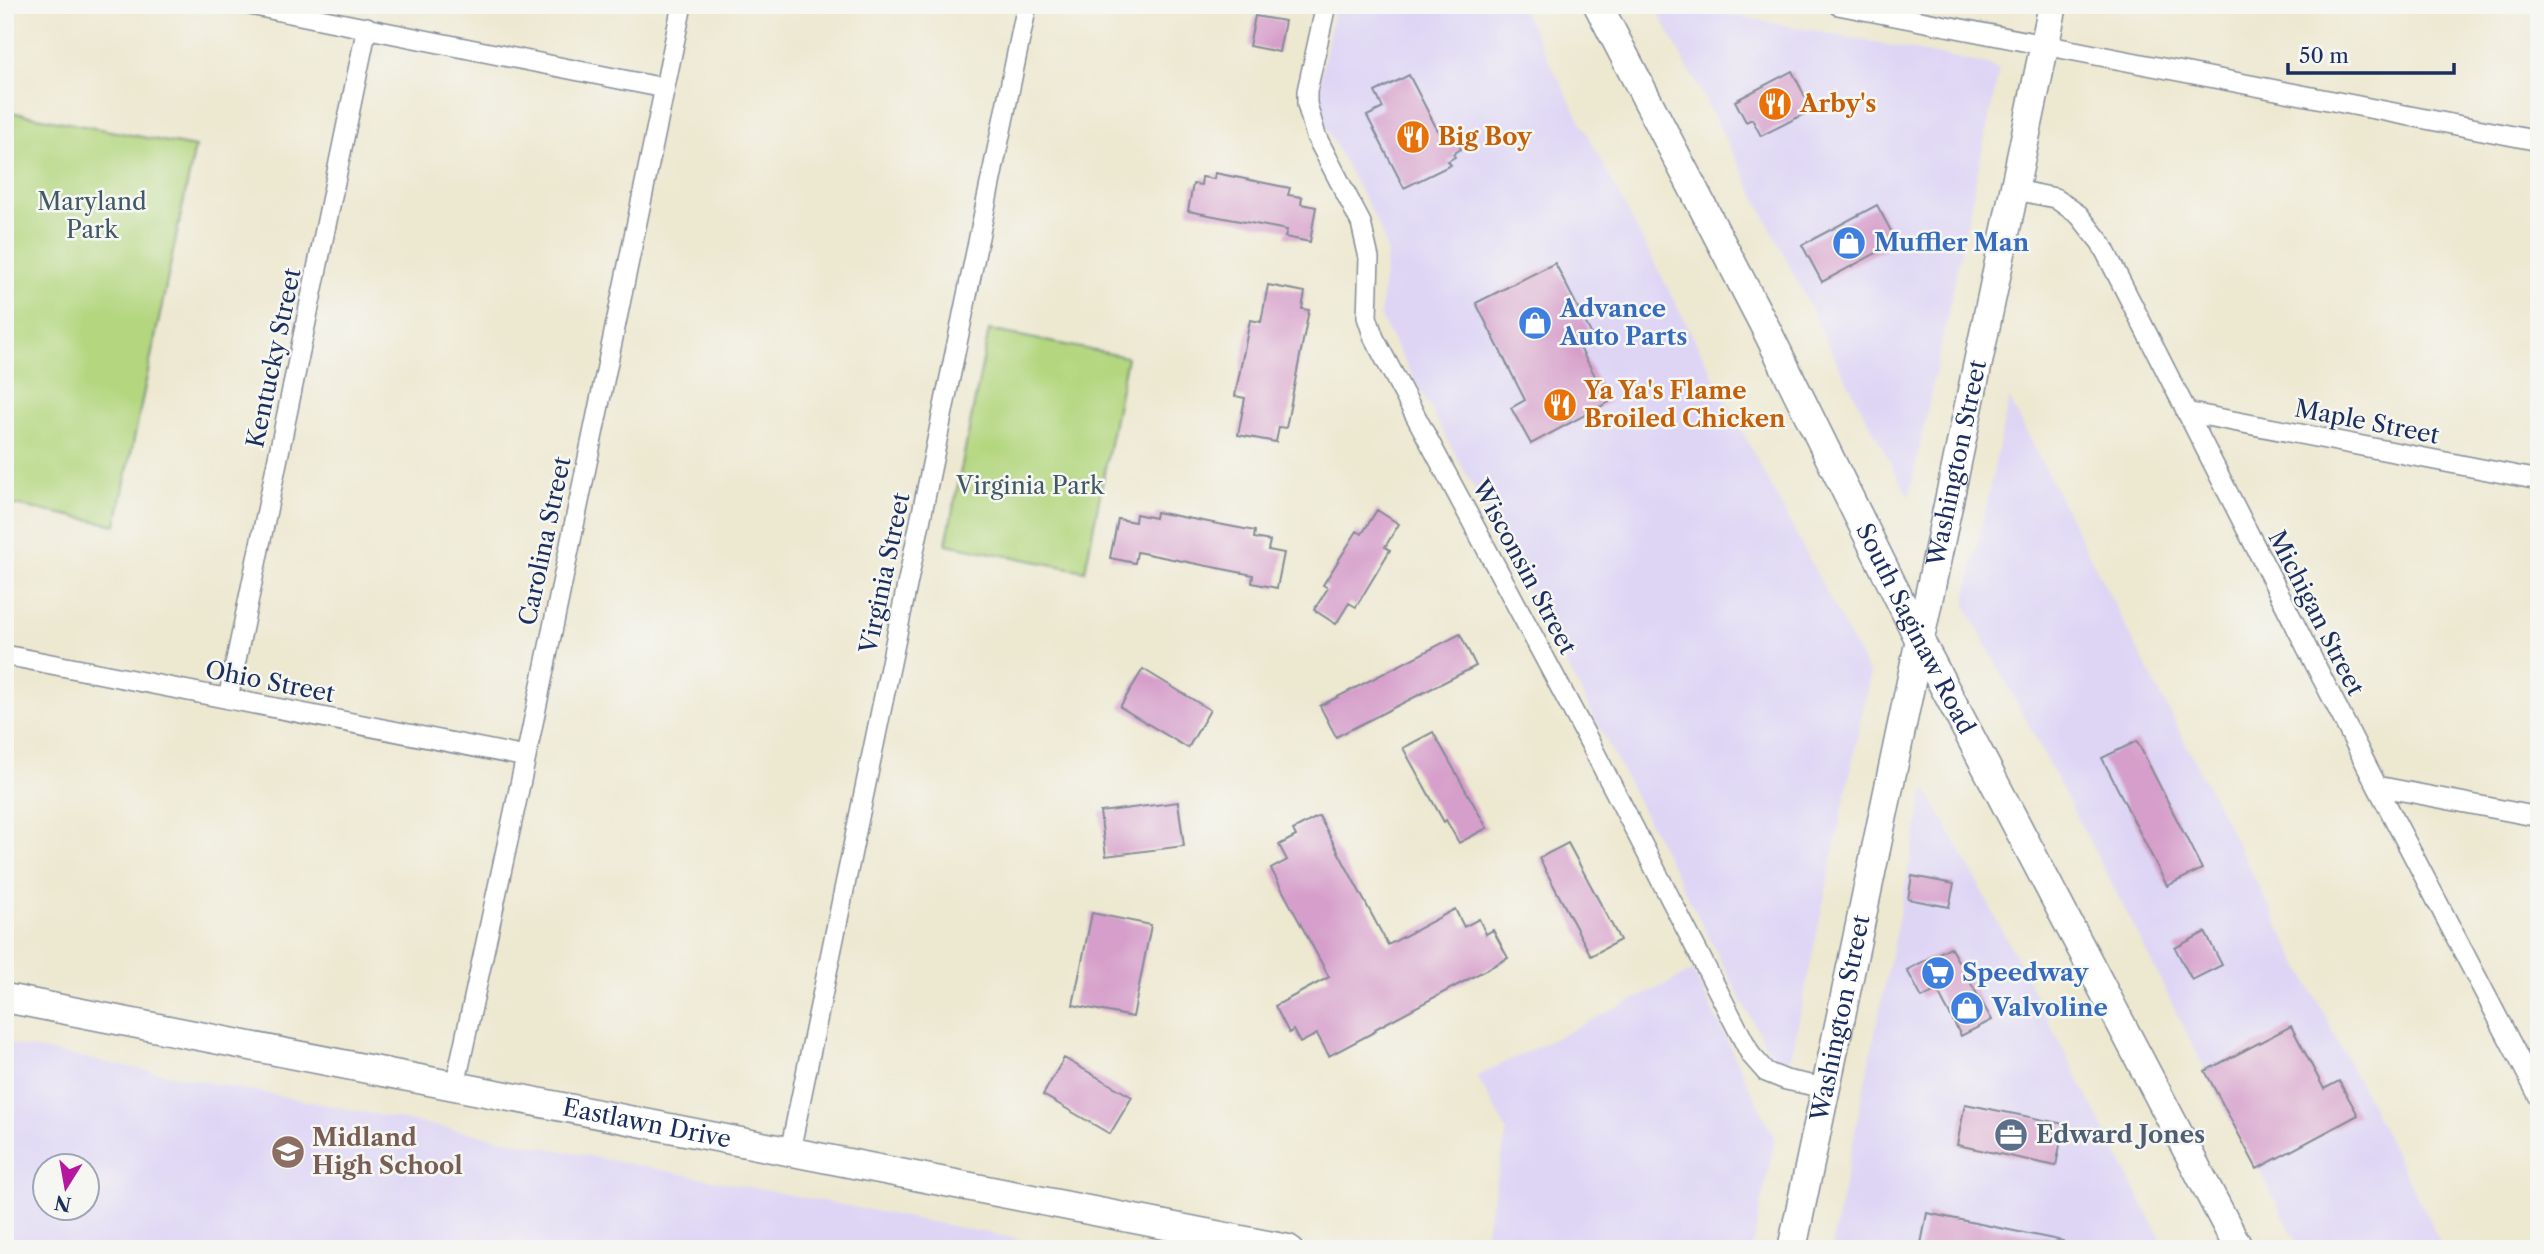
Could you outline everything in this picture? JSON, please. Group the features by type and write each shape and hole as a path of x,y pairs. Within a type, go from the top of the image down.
{"street":[{"path":"250,5 664,88"},
{"name":"Carolina Street","path":"455,1086 682,5"},
{"name":"Virginia Street","path":"790,1152 1027,5"},
{"name":"Wisconsin Street","path":"1326,5 1307,91 1307,104 1316,136 1361,223 1369,258 1367,317 1374,338 1590,743 1751,1055 1766,1072 1786,1080 1825,1088"},
{"name":"South Saginaw Road","path":"1598,5 1766,329 1919,639 2239,1249"},
{"path":"1838,5 2539,141"},
{"name":"Washington Street","path":"1791,1249 2053,5"},
{"name":"Kentucky Street","path":"228,699 367,27"},
{"name":"Michigan Street","path":"2015,190 2055,198 2079,215 2101,243 2377,786 2539,1097"},
{"name":"Maple Street","path":"2186,412 2539,480"},
{"name":"Ohio Street","path":"5,655 526,757"},
{"path":"2377,786 2539,817"},
{"name":"Eastlawn Drive","path":"5,998 1288,1249"}],"shaded area":[{"path":"1335,5 1520,5 1870,676 1791,1059 1774,1057 1767,1049 1485,508 1384,324 1380,314 1387,255 1384,240 1328,132 1319,102 1319,88"},
{"path":"1654,5 1680,5 1992,65 1999,71 1909,498 1837,362 1742,170"},
{"path":"2009,398 2444,1249 2300,1249 2260,1171 2234,1128 2129,917 1965,604"},
{"path":"1925,787 1971,870 2166,1249 1831,1249"},
{"path":"1693,971 1775,1139 1752,1249 1482,1249 1507,1131 1477,1076"},
{"name":"Midland High School","path":"5,1043 1070,1249 5,1249"}],"green space":[{"name":"Maryland Park","path":"5,111 195,147 116,525 5,503"},
{"name":"Virginia Park","path":"989,330 1127,357 1085,571 946,544"}],"building":[{"path":"1255,16 1285,21 1279,52 1249,46"},
{"path":"1792,71 1812,110 1761,136 1752,119 1746,122 1735,101"},
{"path":"1409,75 1440,135 1451,129 1461,149 1448,161 1451,165 1404,188 1367,116 1383,108 1375,92"},
{"path":"1215,173 1290,188 1288,195 1302,197 1301,204 1316,207 1310,242 1285,237 1287,230 1188,211 1193,184 1201,185 1202,177 1214,179"},
{"name":"Muffler Man","path":"1877,205 1897,242 1822,282 1802,245"},
{"path":"1555,263 1595,341 1580,348 1609,402 1531,444 1511,408 1525,400 1476,303"},
{"path":"1268,285 1305,292 1302,309 1309,310 1286,428 1279,427 1276,442 1238,435 1245,398 1235,396 1250,320 1261,322"},
{"path":"1377,510 1399,524 1385,547 1390,550 1356,607 1349,603 1336,624 1314,610 1328,588 1323,585 1357,531 1362,534"},
{"path":"1156,512 1255,531 1254,538 1270,541 1268,550 1284,553 1277,588 1252,583 1253,575 1137,552 1135,563 1110,558 1118,519 1135,522 1136,514 1155,518"},
{"path":"1460,634 1476,666 1336,737 1320,706"},
{"path":"1143,669 1210,710 1188,748 1120,707"},
{"path":"1433,732 1487,828 1459,843 1446,820 1444,822 1403,748"},
{"path":"2137,741 2202,869 2167,886 2102,758"},
{"path":"1178,802 1184,846 1106,856 1100,812"},
{"path":"1319,816 1388,945 1455,909 1464,927 1479,919 1486,934 1493,930 1508,958 1329,1056 1317,1034 1300,1043 1293,1030 1289,1033 1275,1006 1329,977 1271,869 1287,860 1279,845 1296,836 1293,830"},
{"path":"1568,843 1620,940 1591,956 1539,858"},
{"path":"1912,876 1954,884 1949,907 1908,899"},
{"path":"1092,913 1151,925 1133,1017 1073,1005"},
{"path":"2205,932 2222,965 2192,980 2175,948"},
{"path":"1950,947 1992,1020 1961,1036 1937,990 1922,998 1907,970"},
{"path":"2291,1026 2324,1089 2339,1081 2358,1115 2257,1169 2205,1071"},
{"path":"1064,1058 1132,1097 1110,1134 1043,1095"},
{"name":"Edward Jones","path":"1965,1104 2064,1124 2056,1166 1957,1145"},
{"path":"1927,1213 2063,1241 2062,1249 1920,1249"}],"place":[{"name":"Arby's","path":"1775,104"},
{"name":"Big Boy","path":"1413,137"},
{"name":"Muffler Man","path":"1849,243"},
{"name":"Advance Auto Parts","path":"1535,323"},
{"name":"Ya Ya's Flame Broiled Chicken","path":"1560,405"},
{"name":"Speedway","path":"1938,973"},
{"name":"Valvoline","path":"1967,1008"},
{"name":"Edward Jones","path":"2011,1135"},
{"name":"Midland High School","path":"288,1152"}]}
